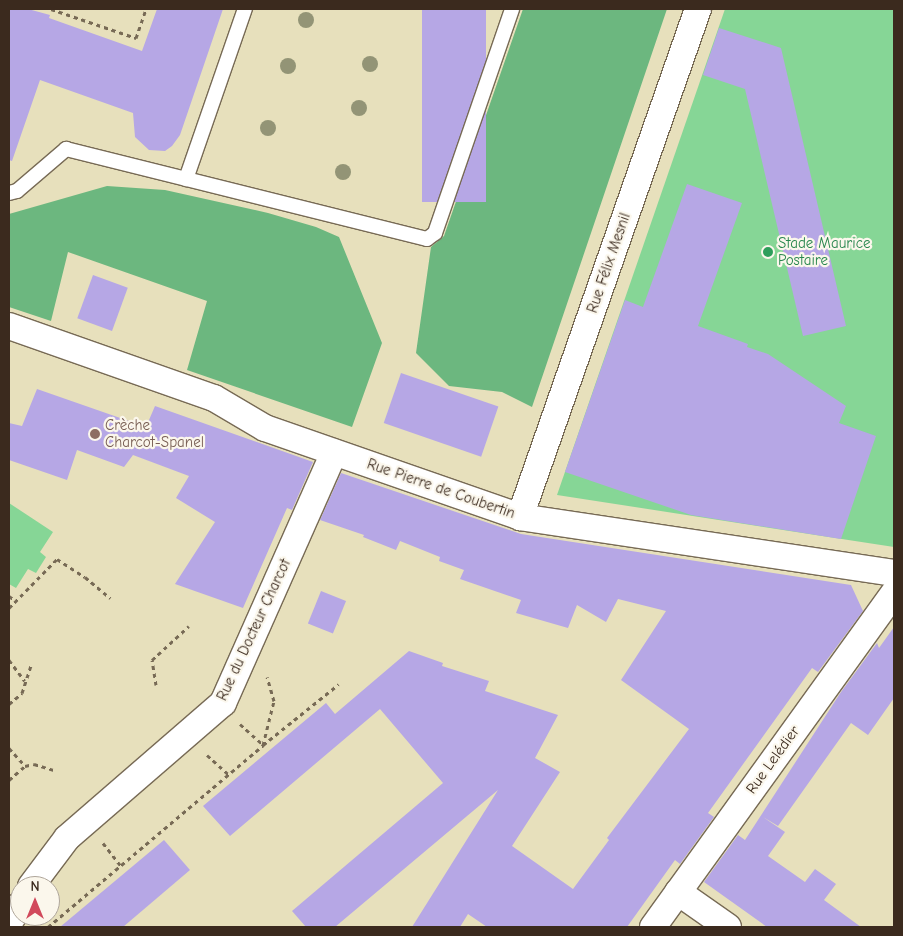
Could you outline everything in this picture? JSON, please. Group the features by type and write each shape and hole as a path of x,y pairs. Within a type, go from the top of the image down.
{"street":[{"name":"Rue Félix Mesnil","path":"520,517 698,9"},
{"name":"Rue Pierre de Coubertin","path":"9,326 214,398 265,428 520,517 894,573"},
{"name":"Rue du Docteur Charcot","path":"39,876 67,838 223,703 334,452"},
{"name":"Rue Lelédier","path":"653,927 894,593"},
{"path":"678,892 728,927"}],"lane":[{"path":"186,179 245,9"},
{"path":"9,193 17,191 66,149 426,239 435,233 512,9"}],"path":[{"path":"51,9 136,38 146,9"},
{"path":"9,608 57,559 85,577 110,598"},
{"path":"9,596 16,601"},
{"path":"156,685 152,660 189,626"},
{"path":"9,660 25,681"},
{"path":"9,704 22,693 31,665"},
{"path":"263,745 274,701 264,668"},
{"path":"48,927 263,745 339,684"},
{"path":"9,748 25,766"},
{"path":"9,780 25,766 34,764 54,770"}],"green space":[{"path":"523,9 667,9 532,407 502,392 449,386 416,353 431,247 444,236"},
{"name":"Stade Maurice Postaire","path":"725,9 894,9 894,547 557,495"},
{"path":"107,186 165,190 268,213 316,227 339,237 382,343 352,427 187,370 207,301 68,252 51,321 9,307 9,214"},
{"path":"9,503 53,532 40,552 46,557 36,573 28,569 16,588 9,584"}],"building":[{"path":"9,9 28,9 50,15 49,18 142,51 157,9 223,9 180,135 172,146 165,151 149,150 135,137 133,113 40,80 12,161 9,160"},
{"path":"422,9 486,9 486,202 422,202"},
{"path":"719,28 781,48 846,326 803,336 745,89 703,75"},
{"path":"687,184 742,203 698,326 748,344 747,347 768,354 846,406 839,423 876,436 841,539 691,515 565,472 625,300 643,307"},
{"path":"93,275 128,288 112,331 77,318"},
{"path":"401,373 498,407 481,457 384,423"},
{"path":"37,389 146,427 155,406 313,462 292,510 287,508 243,608 175,584 215,522 176,498 189,476 133,455 124,467 77,450 67,480 9,460 9,423 22,426"},
{"path":"341,473 521,534 851,585 863,611 818,672 812,668 708,813 714,817 680,864 675,860 627,927 487,927 468,914 460,927 412,927 498,790 335,927 306,927 292,911 443,783 380,709 230,836 203,806 326,703 335,714 409,651 443,663 442,666 489,681 485,691 558,715 535,758 560,772 512,846 573,889 609,840 607,838 689,729 621,680 666,611 618,599 606,622 577,605 568,628 516,613 521,600 460,579 464,570 439,561 440,557 400,541 396,550 363,537 364,535 320,520"},
{"path":"321,591 346,601 333,634 308,623"},
{"path":"894,627 894,698 868,735 851,723 778,826 763,817 785,832 768,856 805,882 815,869 836,884 824,900 861,927 767,927 704,882 738,835 745,840 841,692 877,643 879,648"},
{"path":"164,840 190,870 123,927 60,927"}],"place":[{"name":"Stade Maurice Postaire","path":"768,252"},
{"name":"Crèche Charcot-Spanel","path":"95,434"}]}
